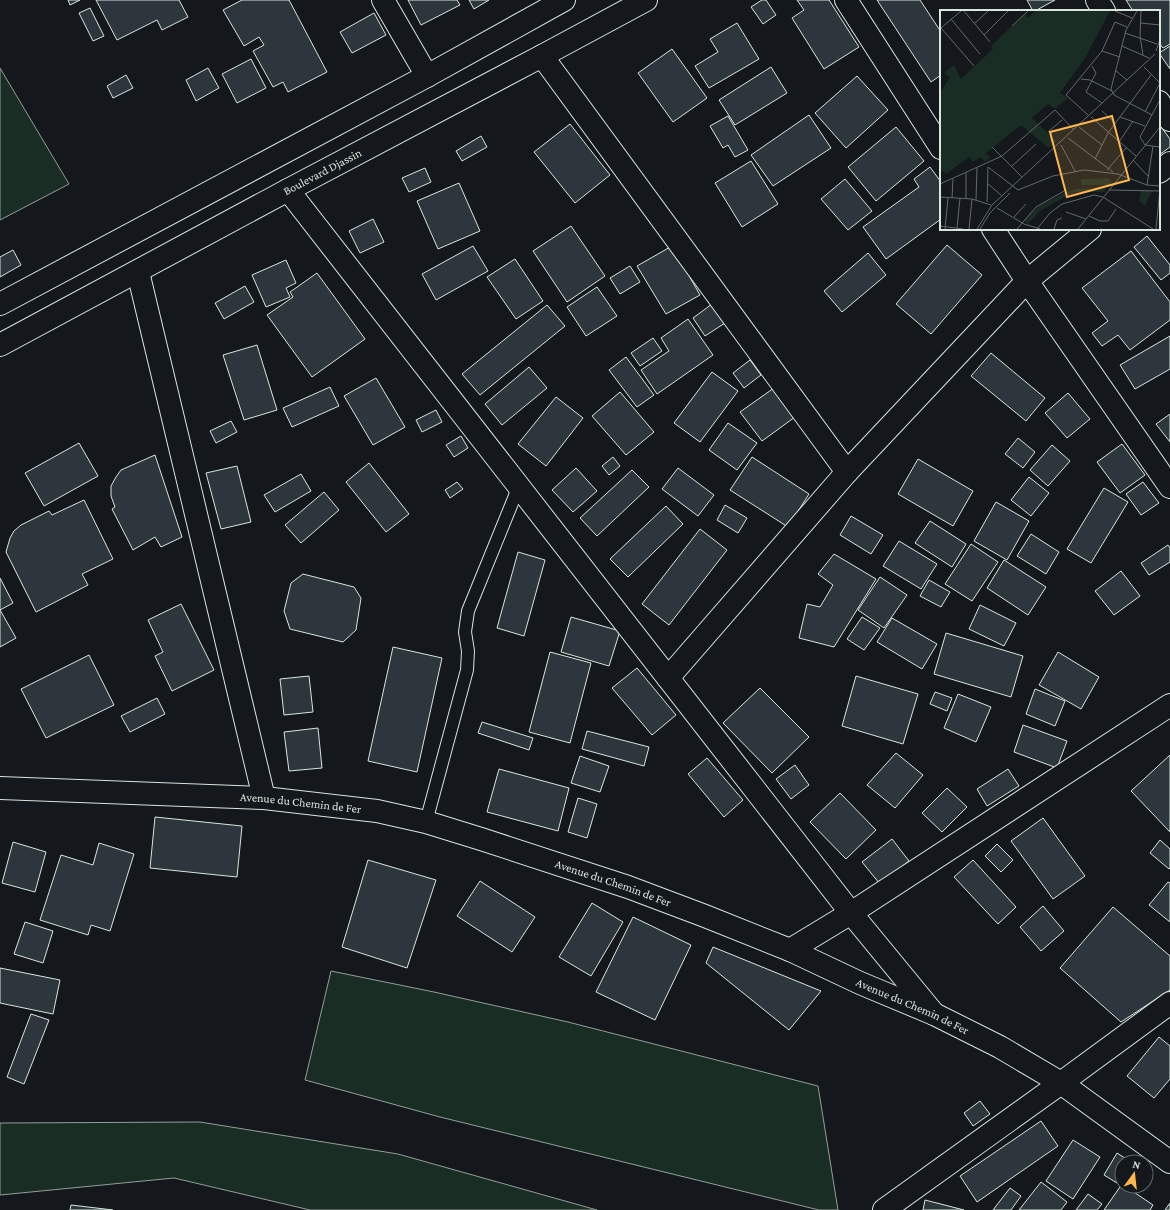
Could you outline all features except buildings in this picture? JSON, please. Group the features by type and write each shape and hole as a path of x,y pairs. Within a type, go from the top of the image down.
{"main road":[{"path":"383,0 427,76"},
{"path":"0,304 427,76 564,0"},
{"name":"Boulevard Djassin","path":"0,345 646,0"},
{"path":"846,0 940,146"},
{"path":"1097,0 1103,10"},
{"path":"542,56 847,472"},
{"path":"1160,104 1170,120"},
{"path":"1160,171 1170,163"},
{"path":"288,190 851,913 934,1014"},
{"path":"994,230 1027,281 1170,487"},
{"path":"668,678 847,472 1027,281 1089,230"},
{"path":"138,272 264,798"},
{"path":"790,950 851,913 1170,705"},
{"name":"Avenue du Chemin de Fer","path":"0,788 264,798 377,811 426,822 481,839 628,887 705,916 790,950 860,983 934,1014 1000,1047 1061,1083 1170,1162"},
{"path":"884,1210 1170,1003"}],"lane":[{"path":"426,822 466,670 468,651 465,632 468,611 518,486"}],"green space":[{"path":"0,68 69,184 0,220"},
{"path":"331,971 568,1022 818,1086 838,1210 819,1210 440,1117 305,1080"},
{"path":"200,1122 398,1154 597,1210 310,1210 174,1178 0,1195 0,1123"}]}
